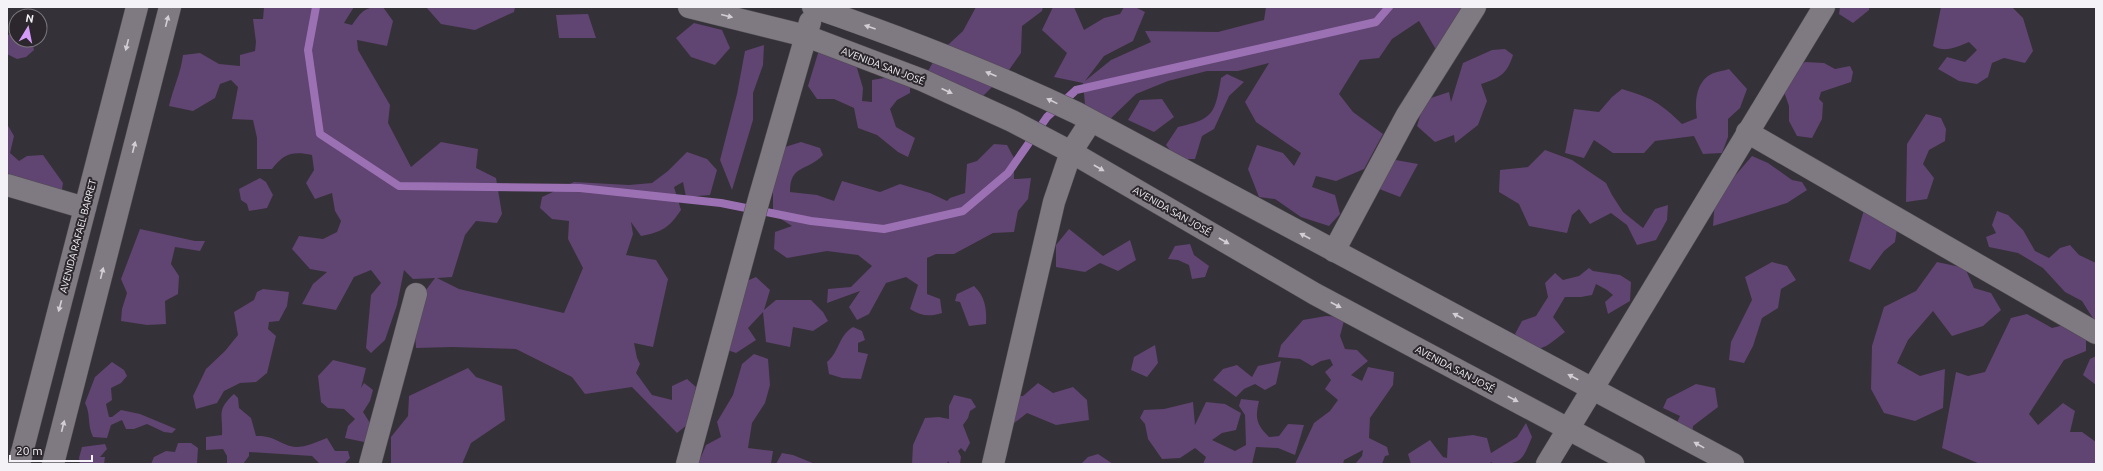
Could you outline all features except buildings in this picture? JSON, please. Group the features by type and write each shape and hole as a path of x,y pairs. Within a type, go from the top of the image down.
{"street":[{"path":"53,464 170,7"},
{"name":"AVENIDA SAN JOSÉ","path":"690,7 806,36 922,80 1012,120 1062,147 1315,294 1634,464"},
{"path":"687,464 759,199 814,7 922,45 1028,89 1084,117 1594,388 1733,464"},
{"path":"1334,251 1407,115 1475,7"},
{"path":"1547,464 1824,7"},
{"name":"AVENIDA RAFAEL BARRET","path":"19,464 135,8"},
{"path":"993,464 1054,202 1062,147 1084,117"},
{"path":"1747,132 2096,333"},
{"path":"7,186 85,208"},
{"path":"370,464 416,294"}],"shaded area":[{"path":"264,7 354,7 344,23 352,25 358,16 367,9 383,7 393,21 387,46 357,40 358,50 390,105 388,123 411,167 441,142 478,149 476,168 496,178 502,214 497,223 476,221 465,235 452,277 437,278 459,289 564,313 583,268 568,239 569,221 552,219 540,208 542,197 574,182 629,185 652,183 668,171 687,152 707,159 717,170 710,195 686,197 683,182 674,187 681,210 677,216 669,225 660,231 641,236 631,222 633,234 626,255 656,260 668,279 653,347 634,343 637,358 640,364 636,373 652,395 672,400 672,386 687,379 696,387 687,425 677,433 632,387 585,394 572,377 516,349 452,347 416,348 413,307 435,278 413,279 404,270 397,305 385,340 371,353 366,348 371,295 381,283 371,270 354,277 336,310 302,304 313,284 327,272 310,269 292,249 299,236 323,239 337,232 341,221 335,211 332,193 315,199 306,183 314,170 312,155 299,153 289,154 272,169 257,169 257,138 253,120 232,119 238,87 231,80 220,84 215,98 193,111 169,106 181,68 183,55 200,53 219,64 240,66 240,55 255,51 256,42 253,19 263,19"},
{"path":"426,7 515,7 514,12 475,30 441,24"},
{"path":"976,7 1043,7 1042,11 1022,26 1021,53 1009,70 980,99 963,99 928,71 937,55 963,31"},
{"path":"1053,7 1074,7 1084,30 1104,18 1120,14 1124,7 1135,7 1145,12 1133,41 1104,56 1085,81 1111,60 1151,42 1145,31 1218,32 1264,20 1266,7 1475,7 1441,58 1419,21 1392,39 1379,58 1360,60 1339,94 1353,112 1383,134 1364,169 1336,181 1316,176 1312,187 1335,195 1340,214 1329,226 1301,217 1275,199 1259,197 1248,169 1257,145 1283,153 1294,166 1301,153 1256,122 1245,102 1269,63 1238,71 1207,71 1168,81 1136,94 1106,123 1087,126 1083,83 1054,77 1067,53 1042,30"},
{"path":"1840,7 1869,7 1869,10 1853,23 1839,14"},
{"path":"1941,7 2012,7 2023,18 2033,51 2025,63 2004,58 1992,63 1988,77 1977,84 1959,81 1938,69 1947,57 1965,62 1977,50 1969,42 1946,49 1933,46"},
{"path":"588,14 596,38 559,38 556,15"},
{"path":"694,23 722,30 730,48 715,65 691,57 676,38"},
{"path":"8,35 8,48 34,48 34,50 26,57 17,59 7,54"},
{"path":"764,45 763,65 753,93 753,120 732,190 720,160 737,94 745,51"},
{"path":"1505,49 1513,55 1508,67 1498,77 1481,84 1487,101 1478,125 1455,143 1454,135 1435,142 1417,126 1425,100 1449,92 1451,102 1463,63 1492,50"},
{"path":"819,50 854,58 863,88 862,101 872,102 872,80 890,77 910,83 910,93 897,100 890,109 896,127 915,138 908,157 898,152 877,135 858,128 854,108 834,99 817,99 808,86"},
{"path":"1805,62 1824,63 1835,69 1850,66 1853,72 1851,82 1821,92 1819,99 1823,103 1822,119 1812,138 1797,136 1789,121 1789,106 1783,89 1789,74"},
{"path":"1729,69 1747,89 1740,108 1728,119 1728,137 1722,153 1703,154 1694,136 1655,141 1644,153 1613,153 1594,140 1584,158 1565,153 1574,109 1599,112 1612,97 1622,89 1641,95 1655,102 1682,124 1697,118 1696,107 1698,90 1704,80 1708,76"},
{"path":"1227,74 1244,82 1229,96 1214,129 1202,136 1195,159 1177,159 1166,145 1178,127 1199,121 1211,113 1217,99 1221,78"},
{"path":"1162,99 1174,117 1154,132 1128,120 1140,100"},
{"path":"1926,114 1941,118 1946,129 1945,141 1929,150 1923,164 1934,178 1927,199 1906,202 1907,144"},
{"path":"7,124 14,136 10,153 19,161 27,156 43,155 63,183 61,196 12,177 7,172"},
{"path":"801,142 820,148 823,155 811,164 796,172 791,183 790,192 817,195 834,201 842,181 880,192 900,184 930,193 947,201 950,198 965,193 967,164 977,161 994,144 1007,145 1014,158 1014,179 1031,178 1028,199 1018,211 1014,232 993,233 954,254 936,254 927,258 927,294 940,299 942,313 925,315 910,309 918,285 906,277 886,283 869,314 857,320 849,307 860,291 827,303 828,289 851,287 872,266 858,255 827,251 787,258 774,249 775,232 792,226 773,214 773,187 785,147"},
{"path":"1545,150 1572,160 1606,183 1623,212 1643,228 1655,209 1668,205 1667,220 1656,240 1637,245 1627,225 1611,213 1590,224 1579,209 1572,215 1567,233 1529,226 1519,204 1499,192 1500,170 1528,167"},
{"path":"1752,156 1768,163 1792,180 1802,182 1807,190 1787,203 1713,226 1715,199"},
{"path":"1390,159 1418,164 1400,197 1369,185"},
{"path":"260,178 266,182 273,195 267,208 249,211 247,204 241,200 239,189"},
{"path":"1864,210 1897,229 1895,242 1884,251 1870,270 1849,261"},
{"path":"1997,211 2008,215 2023,230 2035,251 2049,258 2060,248 2070,245 2079,255 2096,263 2096,320 2094,320 2082,301 2065,292 2043,268 2018,253 1989,247 1986,237 1996,233 1992,225"},
{"path":"140,229 195,241 205,241 200,251 175,247 171,264 179,276 178,294 165,301 166,324 147,325 121,321 122,309 127,293 121,279"},
{"path":"1069,229 1103,256 1130,240 1136,260 1118,271 1100,263 1085,272 1056,267 1056,245"},
{"path":"1190,244 1194,255 1209,266 1205,277 1192,279 1189,265 1178,260 1168,259 1175,246"},
{"path":"1772,262 1787,266 1796,280 1781,289 1778,308 1762,318 1753,346 1744,363 1729,360 1731,342 1752,300 1745,277"},
{"path":"1937,262 1965,268 1974,288 1991,293 2001,310 1983,326 1952,336 1933,311 1908,340 1897,363 1920,376 1945,369 1943,408 1915,421 1884,413 1871,389 1872,346 1884,307 1916,291"},
{"path":"1589,268 1593,271 1620,275 1631,282 1630,301 1608,314 1605,302 1613,295 1596,284 1592,295 1565,297 1553,317 1565,332 1545,347 1534,348 1529,346 1515,334 1522,321 1536,316 1548,297 1545,283 1555,273 1563,280 1579,276"},
{"path":"756,277 770,290 764,310 776,300 811,300 823,312 828,321 813,331 793,327 790,347 766,342 763,312 748,328 756,340 736,353 719,347 742,283"},
{"path":"974,286 983,298 986,313 986,324 969,326 960,302 955,301 957,294"},
{"path":"263,289 289,292 287,306 279,321 269,322 268,329 276,336 267,373 256,382 240,383 224,391 217,403 196,409 193,396 206,369 225,351 238,335 234,312 254,300 257,292"},
{"path":"2027,314 2052,328 2068,324 2086,329 2086,351 2064,360 2029,414 2038,425 2063,403 2075,411 2070,432 2082,432 2096,442 2096,464 1980,464 1942,448 1956,372 1968,376 1985,372 2011,318"},
{"path":"1326,316 1345,317 1340,336 1345,349 1357,350 1368,361 1351,375 1362,381 1368,367 1394,372 1393,385 1370,418 1369,438 1387,447 1389,455 1385,456 1382,464 1355,464 1362,456 1363,450 1344,460 1343,464 1295,464 1314,423 1330,411 1338,400 1325,389 1331,380 1325,372 1333,365 1330,359 1321,361 1312,366 1300,359 1278,357 1281,345 1303,320"},
{"path":"853,327 862,331 865,340 858,343 858,352 868,354 861,379 842,378 829,374 827,362 831,358 844,335"},
{"path":"1155,345 1158,363 1147,377 1131,370 1134,357"},
{"path":"754,354 768,359 770,385 765,403 752,423 748,448 773,451 771,464 698,464 706,445 721,437 717,422 733,395 742,364"},
{"path":"2096,356 2096,385 2083,375 2090,359"},
{"path":"333,360 366,368 361,388 364,383 373,390 370,401 363,412 370,423 372,435 364,442 345,438 348,426 355,419 344,409 328,408 321,402 318,376"},
{"path":"1281,361 1276,384 1265,390 1255,384 1244,389 1236,397 1213,380 1223,369 1237,365 1252,377 1258,366"},
{"path":"112,362 124,370 127,376 121,383 111,388 112,400 106,404 109,417 112,417 121,410 140,414 176,429 172,433 164,432 147,424 134,429 126,429 122,420 111,425 107,438 93,437 85,403 95,377"},
{"path":"468,368 476,377 502,386 505,420 471,443 462,464 391,464 391,437 408,416 409,396"},
{"path":"1038,383 1053,393 1073,387 1087,400 1089,420 1056,425 1027,413 999,435 1004,396 1023,396"},
{"path":"1696,384 1715,388 1718,407 1693,426 1692,436 1674,429 1680,416 1663,408 1667,399"},
{"path":"234,394 238,398 239,408 251,418 256,436 268,437 296,447 308,445 327,438 335,451 348,451 350,458 344,464 320,464 312,456 249,452 249,456 243,464 227,464 227,456 223,449 206,450 206,437 222,435 221,417 223,408 228,399"},
{"path":"954,395 971,399 976,407 970,411 968,418 963,425 970,443 965,452 961,448 958,451 961,457 960,464 950,464 948,461 947,464 912,464 913,445 925,418 939,417 949,419 949,406"},
{"path":"1241,399 1259,401 1257,416 1259,424 1269,437 1279,436 1288,424 1304,425 1295,455 1278,448 1256,447 1252,464 1203,464 1206,457 1195,448 1180,458 1162,459 1148,439 1145,424 1140,418 1144,410 1164,409 1193,402 1195,425 1206,402 1225,404 1241,413 1236,430 1222,433 1212,440 1235,451 1246,445 1245,415 1239,406"},
{"path":"1526,423 1532,437 1523,457 1515,462 1503,464 1494,464 1491,462 1490,464 1411,464 1408,454 1430,440 1443,457 1447,458 1448,438 1473,435 1487,438 1491,453 1517,437"},
{"path":"178,443 191,443 198,448 197,464 151,464 154,457 166,451 175,452"},
{"path":"105,444 107,449 100,457 105,457 104,464 80,464 79,458 82,447"},
{"path":"782,453 793,455 815,464 776,464"},
{"path":"1098,454 1113,464 1081,464 1088,457"}],"waterway":[{"path":"316,7 308,50 320,134 399,186 580,188 721,203 811,221 884,229 963,211 1008,173 1047,117 1076,90 1376,22 1389,7"}]}
